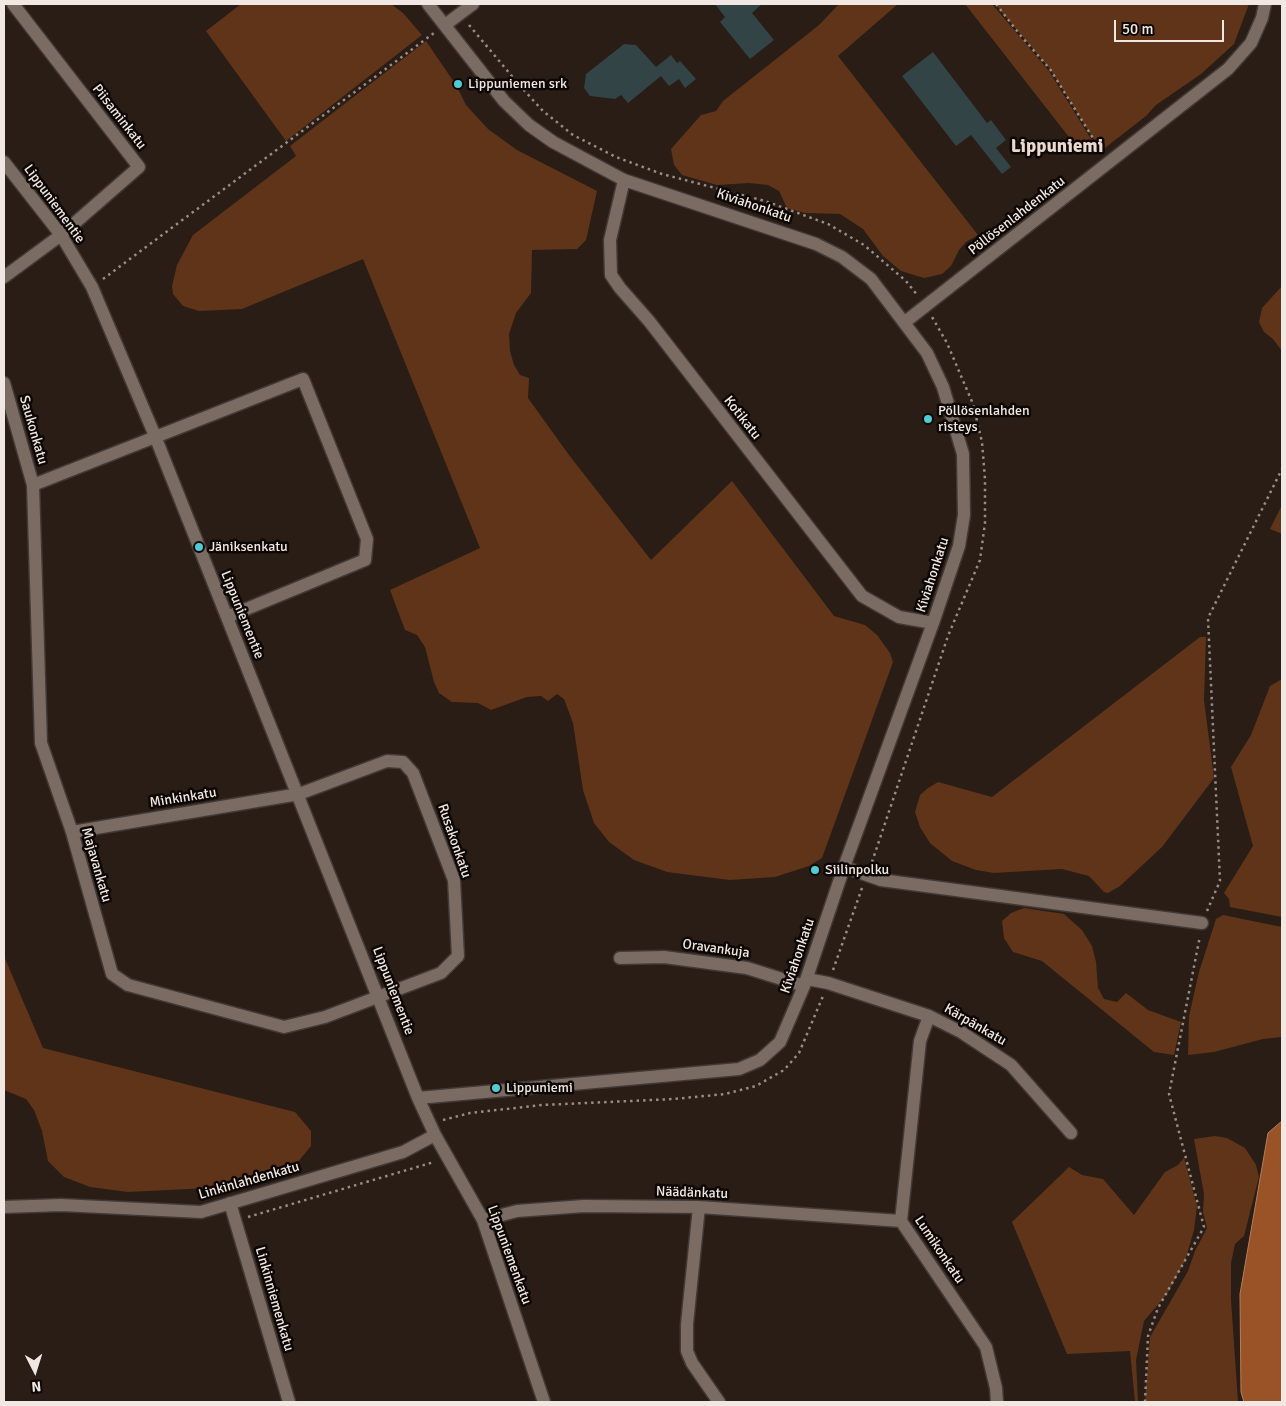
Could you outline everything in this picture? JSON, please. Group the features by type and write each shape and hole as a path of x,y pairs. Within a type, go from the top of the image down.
{"street":[{"name":"Piisaminkatu","path":"13,4 139,167 61,235"},
{"name":"Kiviahonkatu","path":"418,1098 739,1070 760,1060 780,1042 806,982 844,867 933,623 959,546 964,515 963,454 943,386 927,353 906,322 871,279 842,257 816,244 624,180 553,142 529,125 504,101 428,4"},
{"path":"445,25 473,4"},
{"name":"Pöllösenlahdenkatu","path":"906,322 1228,69 1251,44 1262,18 1265,4"},
{"name":"Lippuniementie","path":"4,162 61,235 92,287 155,436 299,794 418,1098"},
{"name":"Kotikatu","path":"624,180 610,240 611,275 620,288 648,321 862,596 899,617 933,623"},
{"path":"4,277 61,235"},
{"path":"33,485 303,379 367,539 365,560 227,618"},
{"name":"Saukonkatu","path":"4,383 33,485"},
{"name":"Majavankatu","path":"33,485 41,743 72,832 112,974 128,985 284,1028 325,1017 379,997"},
{"name":"Rusakonkatu","path":"299,794 387,761 403,762 413,773 454,880 458,956 441,973 379,997"},
{"name":"Minkinkatu","path":"72,832 299,794"},
{"path":"844,867 867,876 891,881 1202,923"},
{"name":"Oravankuja","path":"620,958 664,957 747,968 806,982"},
{"name":"Kärpänkatu","path":"806,982 828,983 929,1016 961,1032 1011,1065 1071,1133"},
{"name":"Lumikonkatu","path":"929,1016 920,1041 901,1221 986,1347 996,1388 997,1402"},
{"name":"Lippuniemenkatu","path":"418,1098 435,1135 483,1220 544,1402"},
{"name":"Linkinlahdenkatu","path":"4,1207 61,1205 202,1212 403,1152 435,1135"},
{"name":"Linkinniemenkatu","path":"230,1204 289,1402"},
{"name":"Näädänkatu","path":"483,1220 517,1211 584,1206 699,1207 901,1221"},
{"path":"699,1207 687,1324 687,1351 692,1363 719,1402"}],"path":[{"path":"996,4 1020,36 1050,69 1108,163"},
{"path":"440,1120 470,1113 542,1106 674,1099 725,1094 756,1086 784,1070 799,1053 828,983 911,752 948,636 980,560 985,523 982,442 973,404 947,343 926,307 906,280 864,245 828,224 765,201 662,174 616,157 573,135 543,111 460,14"},
{"path":"92,287 445,25"}],"shaded area":[{"path":"241,4 391,4 403,13 422,35 286,141 206,31"},
{"path":"839,4 898,4 838,56 978,235 966,242 959,250 951,266 942,274 924,278 901,271 883,256 863,229 840,214 805,213 787,208 779,191 768,185 749,183 717,185 682,175 674,165 671,149 701,115 716,111 723,101 819,25"},
{"path":"965,4 992,4 1049,71 1099,152 1083,155"},
{"path":"995,4 1249,4 1234,44 1201,74 1156,105 1146,116 1101,151 1050,69"},
{"path":"426,41 456,85 466,105 488,129 517,150 597,191 586,240 577,249 532,250 531,293 516,313 509,334 510,351 514,365 520,375 529,378 528,398 569,455 651,560 732,481 834,616 865,625 877,635 890,653 893,662 822,858 809,866 775,877 730,880 667,872 634,860 609,842 594,823 583,790 573,723 564,699 557,694 548,701 541,696 527,697 491,710 478,703 452,702 439,693 434,682 425,647 417,635 405,630 390,590 480,548 363,259 242,309 199,311 183,306 173,294 172,286 177,265 193,235 296,156 290,146"},
{"path":"1282,286 1282,351 1273,339 1264,332 1259,322 1262,308"},
{"path":"1282,505 1282,534 1270,529"},
{"path":"1200,637 1206,637 1204,700 1214,778 1162,847 1120,886 1108,893 1104,892 1089,876 1062,869 994,873 976,870 952,861 930,843 920,827 915,812 920,795 928,788 938,782 992,797"},
{"path":"1282,679 1282,917 1230,907 1229,899 1224,893 1253,846 1231,767 1251,735 1270,686"},
{"path":"1024,908 1064,914 1082,930 1092,946 1096,962 1098,988 1104,999 1117,1002 1126,993 1148,1010 1181,1022 1174,1055 1154,1052 1042,961 1013,952 1004,938 1002,921 1011,913"},
{"path":"1223,915 1282,927 1282,1037 1263,1039 1214,1052 1188,1055 1189,1016 1199,972 1216,919"},
{"path":"4,956 43,1048 295,1112 311,1131 311,1146 297,1163 270,1175 209,1188 128,1192 90,1187 64,1177 48,1161 42,1131 34,1110 26,1099 4,1090"},
{"path":"1282,1121 1282,1402 1244,1402 1241,1392 1240,1294 1268,1133"},
{"path":"1215,1136 1227,1138 1245,1148 1256,1165 1259,1177 1244,1236 1235,1244 1231,1263 1231,1300 1238,1402 1145,1402 1150,1337 1188,1271 1195,1251 1207,1228 1203,1212 1204,1194 1194,1139"},
{"path":"1184,1158 1197,1206 1194,1230 1185,1261 1167,1294 1144,1321 1136,1360 1138,1402 1135,1402 1130,1351 1067,1354 1012,1222 1069,1167 1082,1175 1103,1179 1134,1215 1165,1172 1178,1165"}],"building":[{"path":"715,4 762,4 752,13 774,40 750,59 720,22 725,17"},
{"path":"624,44 636,45 656,67 671,55 677,63 680,61 696,79 685,88 679,79 669,86 661,76 628,103 621,95 615,99 590,96 584,88 586,74"},
{"path":"933,52 987,123 991,120 1006,140 996,148 1011,167 1002,174 971,135 956,146 902,76"}],"place":[{"name":"Lippuniemen srk","path":"458,84"},
{"name":"Pöllösenlahden risteys","path":"928,419"},
{"name":"Jäniksenkatu","path":"199,547"},
{"name":"Siilinpolku","path":"815,870"},
{"name":"Lippuniemi","path":"496,1088"}],"district":[{"name":"Lippuniemi","path":"1057,147"}]}
